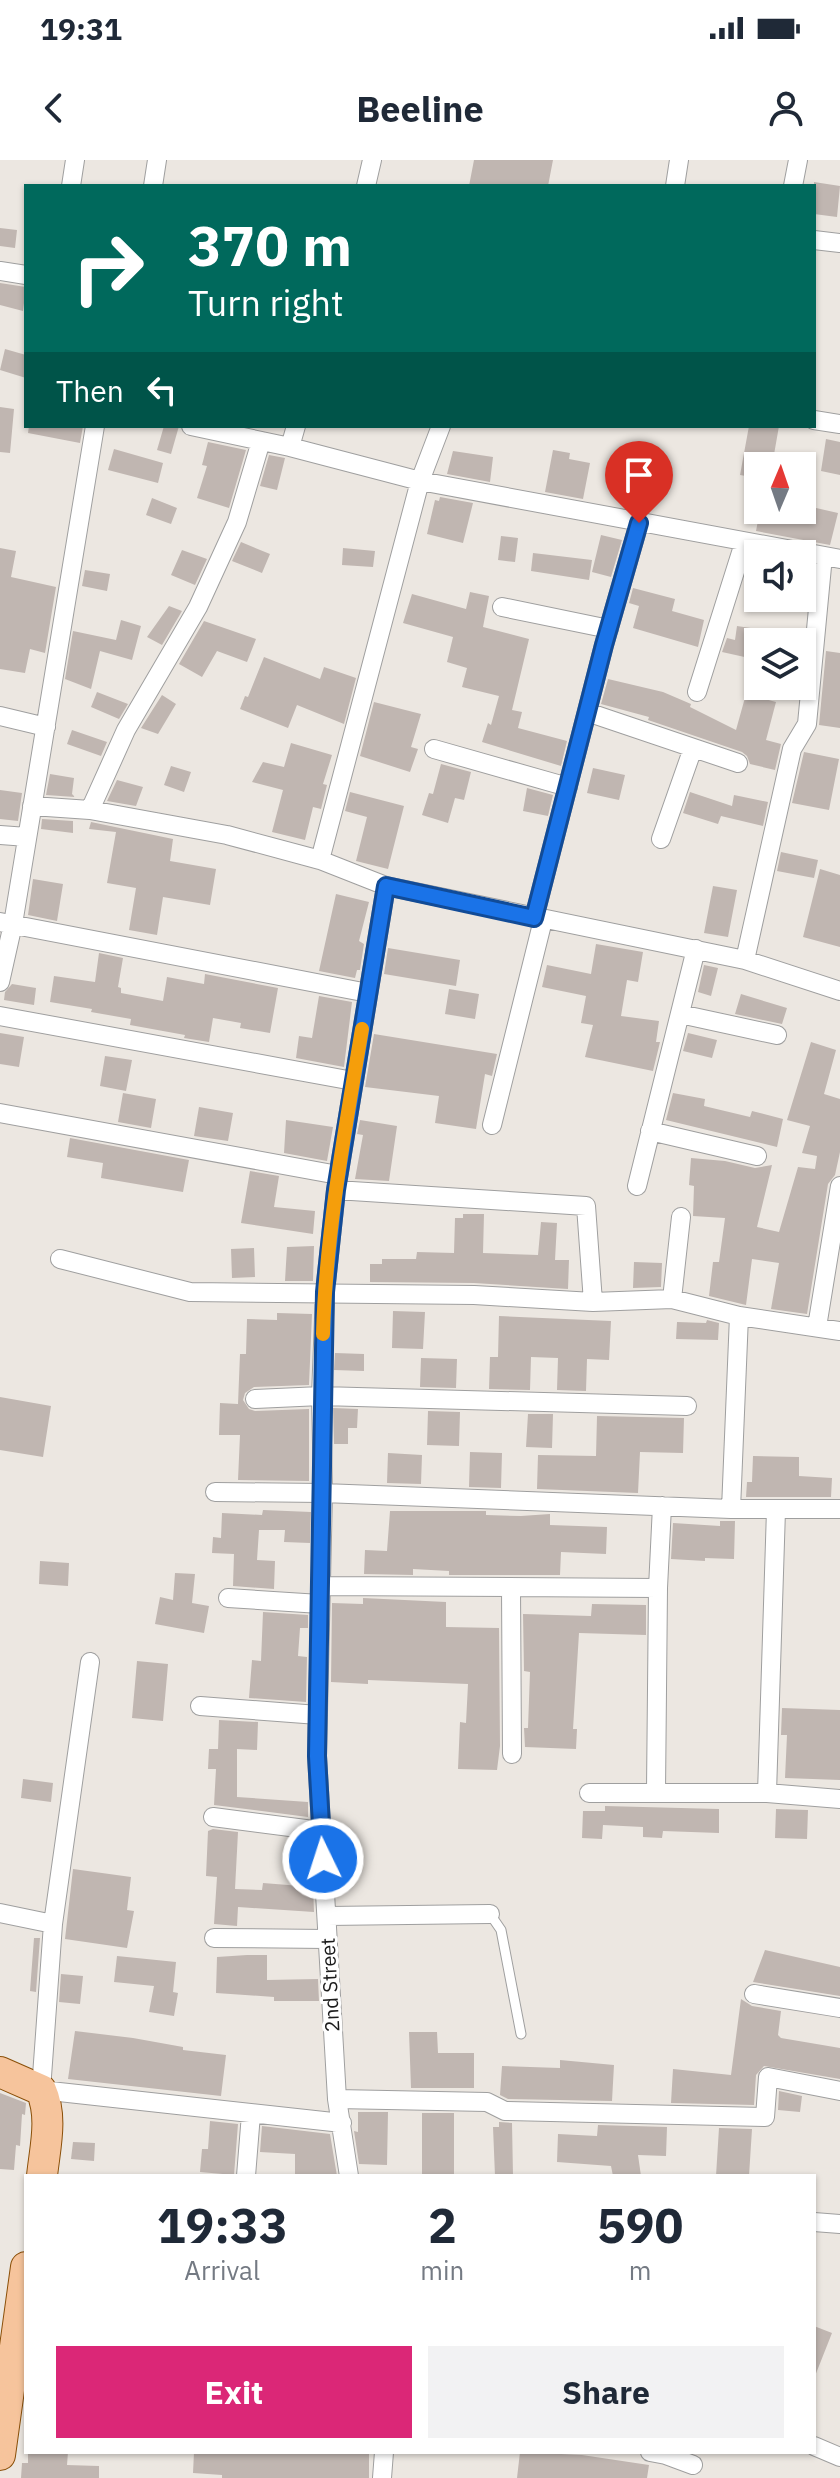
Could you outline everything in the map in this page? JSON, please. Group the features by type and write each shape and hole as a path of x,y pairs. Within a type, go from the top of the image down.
{"main road":[{"path":"0,2072 41,2090 47,2102 42,2174"},
{"path":"31,2174 41,2090"},
{"path":"0,2455 24,2281"}],"street":[{"path":"71,184 75,160"},
{"path":"153,184 157,160"},
{"path":"366,184 372,160"},
{"path":"675,184 679,160"},
{"path":"793,184 798,160"},
{"path":"816,240 840,243"},
{"path":"0,271 24,275"},
{"path":"816,420 840,424"},
{"path":"0,982 6,923 27,837 95,428"},
{"path":"200,428 290,447 420,481 744,543 697,692"},
{"path":"290,447 295,428"},
{"path":"320,860 420,481 440,428"},
{"path":"90,810 126,730 198,607 237,522 261,441"},
{"path":"492,1125 568,787 639,523"},
{"path":"745,960 792,749 807,724 831,558"},
{"path":"502,607 609,629"},
{"path":"587,712 738,763"},
{"path":"0,716 46,727"},
{"path":"661,839 693,748"},
{"path":"434,749 568,787"},
{"path":"32,806 90,810 227,835 320,860 386,886 745,960 839,988"},
{"path":"0,835 27,837"},
{"name":"2nd Street","path":"349,2174 337,2099 317,1756 323,1493 321,1396 325,1292 337,1183 386,886"},
{"path":"6,923 368,993"},
{"path":"637,1186 696,949"},
{"path":"680,1014 777,1035"},
{"path":"0,1016 353,1081"},
{"path":"0,1113 337,1183 586,1206 593,1302"},
{"path":"650,1131 757,1156"},
{"path":"817,1327 840,1186"},
{"path":"672,1299 681,1217"},
{"path":"60,1259 190,1292 474,1295 593,1302 672,1299 739,1316 840,1331"},
{"path":"731,1509 739,1316"},
{"path":"255,1399 321,1396 687,1406"},
{"path":"215,1492 323,1493 731,1509 840,1509"},
{"path":"656,1791 662,1506"},
{"path":"767,1793 776,1510"},
{"path":"228,1598 511,1588 658,1588"},
{"path":"511,1588 512,1754"},
{"path":"90,1662 53,1924 41,2090 342,2123"},
{"path":"200,1706 318,1715"},
{"path":"589,1793 767,1793 840,1799"},
{"path":"213,1817 321,1831"},
{"path":"0,1913 53,1924"},
{"path":"327,1916 490,1914"},
{"path":"214,1938 327,1939"},
{"path":"754,1994 840,2008"},
{"path":"337,2099 487,2102 505,2111 765,2117 768,2077 840,2091"},
{"path":"246,2174 251,2114"},
{"path":"816,2222 840,2224"},
{"path":"816,2447 840,2457"},
{"path":"382,2478 384,2454"},
{"path":"661,2454 693,2465"}],"lane":[{"path":"490,1914 501,1930 521,2034"}],"building":[{"path":"474,160 553,160 548,184 469,184"},
{"path":"814,184 840,186 837,217 816,214"},
{"path":"0,228 17,230 15,248 0,246"},
{"path":"0,283 24,287 23,311 0,305"},
{"path":"5,349 24,354 24,377 0,370"},
{"path":"0,407 14,409 10,453 0,452"},
{"path":"29,428 83,428 80,443 28,433"},
{"path":"163,428 178,428 171,454 157,450"},
{"path":"749,428 779,428 774,452 744,452"},
{"path":"826,439 840,442 840,475 821,471"},
{"path":"208,442 246,450 229,508 197,498 207,466 202,465"},
{"path":"114,449 163,463 158,483 108,470"},
{"path":"553,450 570,453 569,459 590,463 583,499 545,492"},
{"path":"453,451 493,457 490,482 447,474"},
{"path":"744,453 744,476 740,475"},
{"path":"269,455 285,458 277,490 260,486"},
{"path":"440,497 473,503 463,543 427,534 435,500 439,501"},
{"path":"152,498 177,508 171,524 146,515"},
{"path":"816,508 838,513 830,545 756,531 757,524 816,524"},
{"path":"601,535 622,540 611,577 592,572"},
{"path":"501,536 518,538 515,562 498,560"},
{"path":"241,542 270,554 262,573 232,561"},
{"path":"0,548 16,551 11,577 56,587 45,653 30,649 25,673 0,669"},
{"path":"343,548 375,551 373,567 342,565"},
{"path":"182,550 207,559 195,585 171,575"},
{"path":"533,553 592,560 589,580 531,571"},
{"path":"85,570 110,574 107,591 82,586"},
{"path":"633,588 675,599 672,611 704,620 698,647 633,628 639,606 629,603"},
{"path":"470,592 489,596 483,627 529,639 512,710 522,712 518,728 567,741 561,766 482,742 488,723 491,725 499,696 462,687 467,668 447,662 453,637 403,623 412,594 466,609"},
{"path":"169,606 182,611 162,645 147,637"},
{"path":"121,620 141,626 132,660 100,651 91,689 65,679 73,631 116,640"},
{"path":"204,621 256,639 247,662 217,651 202,677 179,664"},
{"path":"737,626 750,628 744,628 744,657 722,652 727,638 735,640"},
{"path":"826,651 840,653 840,728 819,725"},
{"path":"264,657 320,679 324,667 356,678 344,724 297,705 288,728 240,709"},
{"path":"608,679 663,692 736,730 744,700 776,702 766,740 781,744 775,770 750,764 742,752 648,720 649,717 601,704"},
{"path":"97,692 128,704 119,719 91,707"},
{"path":"162,695 176,704 158,734 141,728"},
{"path":"374,702 421,714 411,747 418,749 410,772 360,756"},
{"path":"72,730 107,742 101,756 67,744"},
{"path":"291,743 332,755 323,784 327,785 321,809 313,807 305,840 272,832 283,790 252,782 263,762 284,767"},
{"path":"804,752 839,759 829,810 792,803"},
{"path":"441,764 471,772 464,800 455,798 448,823 422,815 429,793 433,794"},
{"path":"171,766 191,772 184,792 164,785"},
{"path":"593,768 625,775 619,800 587,793"},
{"path":"50,774 74,778 72,794 75,797 46,795"},
{"path":"117,780 143,787 136,806 107,801"},
{"path":"527,788 553,795 548,816 523,811"},
{"path":"0,790 22,793 18,821 0,819"},
{"path":"350,792 404,806 388,869 356,861 367,817 345,811"},
{"path":"690,792 732,806 734,795 768,802 763,826 721,816 718,824 683,813"},
{"path":"42,819 73,821 73,833 41,829"},
{"path":"91,822 173,839 170,861 216,869 210,905 163,897 157,935 129,930 136,888 107,883 116,832 89,829"},
{"path":"781,852 818,860 814,878 777,871"},
{"path":"820,869 840,875 840,947 803,937"},
{"path":"33,879 63,884 57,921 28,915"},
{"path":"713,886 737,890 728,937 704,933"},
{"path":"336,894 369,902 359,941 364,944 360,970 357,970 355,978 319,971"},
{"path":"596,944 643,952 638,982 627,980 621,1016 659,1021 656,1042 660,1042 653,1071 585,1057 593,1025 581,1023 586,996 542,987 547,965 591,974"},
{"path":"388,948 460,960 456,986 384,974"},
{"path":"99,953 123,958 118,987 121,993 163,1001 167,977 204,984 205,974 278,988 270,1033 240,1028 241,1023 213,1018 209,1042 130,1025 131,1019 91,1012 92,1009 50,1002 54,976 95,982"},
{"path":"704,965 718,968 711,996 698,992"},
{"path":"12,984 36,988 34,1005 4,1000 5,992"},
{"path":"449,989 479,994 475,1019 445,1014"},
{"path":"741,994 787,1008 782,1024 735,1014"},
{"path":"319,996 352,1002 344,1067 296,1058 299,1036 312,1038"},
{"path":"0,1033 24,1037 19,1067 0,1064"},
{"path":"688,1033 717,1040 712,1058 683,1051"},
{"path":"374,1034 497,1054 492,1076 485,1074 476,1129 435,1123 439,1096 365,1087"},
{"path":"811,1042 836,1050 824,1094 840,1099 840,1152 835,1175 828,1184 807,1314 771,1309 779,1263 752,1259 746,1305 709,1296 713,1262 719,1262 725,1218 693,1216 694,1186 689,1185 691,1158 755,1168 772,1165 757,1227 779,1232 798,1167 815,1169 817,1156 802,1153 810,1126 787,1120"},
{"path":"105,1056 132,1060 126,1091 100,1086"},
{"path":"123,1093 156,1099 151,1128 118,1122"},
{"path":"673,1093 705,1099 704,1106 750,1117 752,1111 783,1119 777,1147 666,1120"},
{"path":"199,1107 233,1113 228,1141 194,1136"},
{"path":"286,1120 333,1127 327,1161 284,1153"},
{"path":"360,1120 397,1126 389,1181 355,1179 363,1135 357,1134"},
{"path":"70,1138 189,1160 183,1192 101,1178 103,1163 67,1157"},
{"path":"250,1171 279,1176 274,1207 315,1211 313,1234 241,1223"},
{"path":"463,1214 484,1214 483,1253 538,1255 541,1222 557,1223 555,1260 569,1260 568,1289 474,1283 370,1282 370,1264 382,1264 382,1259 416,1259 417,1252 454,1253 455,1218 463,1218"},
{"path":"314,1246 313,1281 285,1281 287,1247"},
{"path":"254,1248 255,1277 232,1278 231,1249"},
{"path":"634,1262 662,1263 661,1287 633,1288"},
{"path":"393,1311 425,1312 423,1349 392,1348"},
{"path":"277,1313 312,1314 309,1385 254,1387 245,1393 243,1400 249,1409 255,1411 309,1409 309,1481 238,1480 240,1435 219,1435 220,1403 238,1404 240,1354 246,1354 247,1319 277,1320"},
{"path":"499,1316 611,1321 609,1360 587,1359 586,1391 557,1390 558,1358 531,1357 530,1390 489,1389 490,1357 498,1357"},
{"path":"707,1320 719,1323 718,1340 676,1339 677,1322 706,1323"},
{"path":"335,1353 364,1354 364,1371 334,1370"},
{"path":"421,1358 457,1359 456,1388 420,1387"},
{"path":"0,1397 51,1406 43,1457 0,1450"},
{"path":"333,1408 358,1409 357,1428 348,1428 348,1444 334,1444"},
{"path":"428,1411 460,1412 459,1446 427,1445"},
{"path":"528,1414 553,1414 552,1448 526,1447"},
{"path":"597,1416 684,1418 683,1453 640,1452 638,1493 537,1489 538,1455 596,1456"},
{"path":"470,1452 502,1453 501,1488 469,1487"},
{"path":"388,1453 422,1455 421,1484 387,1483"},
{"path":"753,1456 799,1457 799,1476 832,1478 831,1497 746,1497 747,1482 752,1482"},
{"path":"263,1510 311,1512 310,1543 284,1542 285,1530 259,1530 257,1560 275,1561 274,1589 233,1586 234,1554 212,1553 213,1537 221,1538 222,1513 262,1515"},
{"path":"390,1511 486,1511 486,1515 521,1516 550,1514 550,1525 607,1527 606,1554 561,1552 560,1575 449,1575 449,1571 413,1569 413,1575 364,1574 365,1550 387,1551"},
{"path":"720,1521 735,1521 734,1559 671,1559 673,1523 720,1526"},
{"path":"40,1561 69,1563 68,1586 39,1584"},
{"path":"175,1573 195,1574 192,1603 209,1606 204,1633 155,1624 160,1597 173,1600"},
{"path":"363,1598 446,1602 446,1627 499,1628 500,1746 497,1770 458,1769 460,1722 466,1723 468,1684 368,1680 368,1684 331,1682 332,1603 363,1604"},
{"path":"592,1604 646,1605 646,1635 579,1633 573,1729 577,1729 576,1749 525,1747 530,1672 524,1671 523,1614 591,1616"},
{"path":"263,1612 308,1615 308,1628 300,1628 298,1656 307,1657 306,1702 249,1698 252,1660 261,1661"},
{"path":"137,1661 168,1664 163,1721 132,1718"},
{"path":"782,1708 840,1710 840,1780 785,1778 787,1735 781,1735"},
{"path":"219,1720 258,1722 257,1750 237,1749 237,1797 308,1802 308,1817 214,1805 216,1769 208,1769 209,1749 218,1749"},
{"path":"23,1779 53,1783 51,1802 21,1798"},
{"path":"605,1806 719,1809 719,1833 663,1831 662,1838 643,1837 643,1827 603,1825 602,1839 582,1838 583,1811 605,1811"},
{"path":"776,1809 808,1810 807,1839 775,1838"},
{"path":"208,1831 238,1832 235,1889 262,1890 263,1883 313,1887 314,1912 238,1907 237,1926 214,1924 217,1877 206,1876"},
{"path":"73,1869 131,1877 127,1910 134,1911 127,1948 65,1939"},
{"path":"34,1938 40,1938 36,1992 30,1991"},
{"path":"765,1950 840,1967 840,1996 753,1982"},
{"path":"267,1955 267,1980 318,1979 319,2001 274,2001 274,1997 216,1993 217,1957"},
{"path":"117,1956 176,1962 173,1992 178,1993 174,2016 149,2012 154,1986 114,1982"},
{"path":"61,1974 83,1976 80,2004 59,2002"},
{"path":"741,1999 752,2006 781,2011 778,2035 781,2038 840,2048 840,2079 764,2066 756,2075 754,2105 671,2103 673,2069 731,2075"},
{"path":"75,2031 226,2055 221,2096 68,2079"},
{"path":"409,2032 437,2032 438,2053 474,2053 474,2088 411,2088"},
{"path":"560,2060 614,2065 612,2101 508,2099 500,2095 502,2066 560,2068"},
{"path":"779,2091 802,2096 800,2112 778,2110"},
{"path":"0,2093 26,2103 25,2115 22,2114 20,2146 16,2145 14,2170 0,2169"},
{"path":"358,2112 388,2112 387,2165 359,2164 354,2131 358,2132"},
{"path":"422,2113 454,2113 454,2174 422,2174"},
{"path":"210,2121 238,2124 234,2174 200,2172 202,2149 208,2149"},
{"path":"499,2122 512,2123 513,2174 495,2174 493,2127 499,2127"},
{"path":"598,2125 667,2127 666,2156 638,2155 641,2174 613,2174 611,2166 557,2162 558,2134 597,2136"},
{"path":"262,2126 330,2134 337,2174 295,2174 295,2154 260,2152"},
{"path":"719,2128 752,2129 749,2174 716,2174"},
{"path":"73,2142 95,2143 94,2161 71,2159"},
{"path":"816,2327 832,2333 816,2373"},
{"path":"28,2454 68,2454 67,2465 99,2466 99,2478 21,2478 22,2463 28,2463"},
{"path":"194,2454 369,2454 369,2478 222,2478 222,2475 193,2473"},
{"path":"520,2454 582,2455 649,2465 647,2478 517,2478"}],"slow traffic":[{"path":"323,1334 336,1190 362,1029"}],"route":[{"path":"323,1859 317,1756 325,1292 336,1190 386,886 534,918 604,645 639,523"}]}
